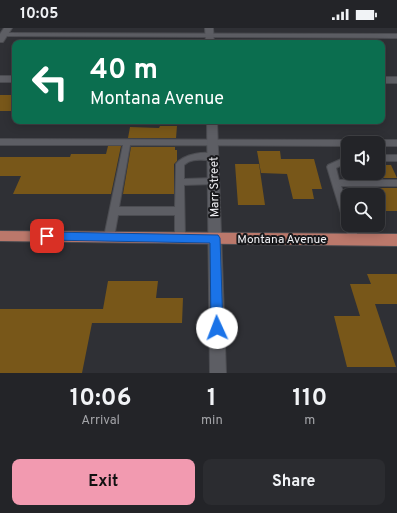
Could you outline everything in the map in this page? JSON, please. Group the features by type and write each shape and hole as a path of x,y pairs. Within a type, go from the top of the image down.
{"main road":[{"name":"Montana Avenue","path":"0,236 397,240"}],"street":[{"path":"0,79 12,79"},
{"path":"385,80 397,80"},
{"name":"Marr Street","path":"212,124 218,373"}],"lane":[{"path":"4,34 210,31 397,36"},
{"path":"0,142 341,143"},
{"path":"109,237 128,142"},
{"path":"180,238 180,164 183,159 183,142"},
{"path":"394,143 397,155"},
{"path":"183,159 189,157 213,157"},
{"path":"385,158 397,158"},
{"path":"341,162 331,167 336,183 341,192"},
{"path":"180,182 214,182"},
{"path":"336,183 397,183"},
{"path":"114,211 180,211"},
{"path":"352,232 354,239"}],"building":[{"path":"0,95 12,95 12,111 0,111"},
{"path":"160,126 177,126 176,138 128,138 130,127 159,128"},
{"path":"108,146 121,146 111,194 13,194 21,176 0,176 0,157 70,157 71,154 106,154"},
{"path":"131,147 175,147 175,150 177,150 177,161 174,164 174,194 123,194"},
{"path":"257,151 280,151 281,159 314,159 322,189 312,189 314,199 293,199 287,174 261,173"},
{"path":"235,164 259,164 265,205 238,205"},
{"path":"385,165 391,165 397,178 385,178"},
{"path":"385,188 397,188 397,211 385,211"},
{"path":"367,274 397,274 397,304 375,304 396,367 347,367 334,316 360,316 350,284 371,284"},
{"path":"108,281 158,281 156,298 183,298 182,323 92,323 82,373 0,373 0,309 103,309"}],"route":[{"path":"47,236 215,238 217,328"}]}
